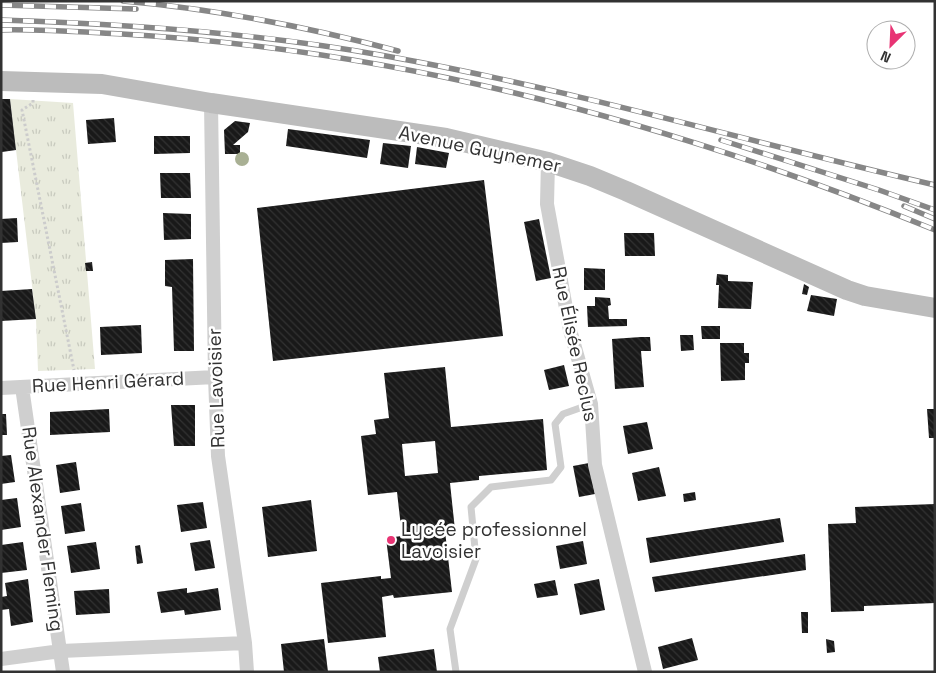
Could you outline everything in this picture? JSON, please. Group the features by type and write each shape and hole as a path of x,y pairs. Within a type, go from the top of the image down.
{"main road":[{"name":"Avenue Guynemer","path":"1,81 102,84 446,138 548,162 590,176 626,191 846,290 865,296 935,308"}],"street":[{"name":"Rue Lavoisier","path":"211,102 218,456 245,643 247,672"},
{"name":"Rue Élisée Reclus","path":"548,162 547,204 570,330 591,404 596,465 645,672"},
{"name":"Rue Henri Gérard","path":"1,388 215,377"},
{"name":"Rue Alexander Fleming","path":"22,387 63,672"},
{"path":"1,659 60,651 245,643"}],"lane":[{"path":"456,672 450,629 476,559 471,507 491,488 552,480 560,467 555,424 563,414 591,404"}],"path":[{"path":"32,82 33,103 22,110 77,384"}],"green space":[{"path":"10,99 73,103 95,369 38,371 36,319"}],"building":[{"path":"1,99 10,99 16,150 2,152"},
{"path":"114,118 116,142 88,144 86,120"},
{"path":"235,121 250,123 248,132 233,145 240,145 240,154 225,154 224,130"},
{"path":"288,129 370,140 367,158 286,146"},
{"path":"154,136 190,136 190,153 154,154"},
{"path":"383,143 411,146 408,168 380,164"},
{"path":"417,147 449,153 446,168 415,164"},
{"path":"160,173 190,173 191,198 161,198"},
{"path":"484,180 503,336 273,361 257,208"},
{"path":"163,213 191,214 191,239 164,240"},
{"path":"17,218 18,242 1,243 1,219"},
{"path":"539,219 551,278 536,281 524,222"},
{"path":"624,233 654,233 655,256 625,256"},
{"path":"193,259 194,351 174,351 172,287 165,286 165,260"},
{"path":"92,262 93,271 86,271 85,263"},
{"path":"584,268 605,269 605,290 584,290"},
{"path":"717,274 728,275 728,281 753,282 751,309 718,308 719,285 716,285"},
{"path":"804,284 809,287 807,295 802,294"},
{"path":"32,289 36,319 1,321 1,291"},
{"path":"811,295 837,299 834,316 807,311"},
{"path":"595,297 610,298 611,305 608,306 609,319 627,319 627,326 588,327 587,306 595,306"},
{"path":"141,325 142,353 101,355 100,327"},
{"path":"701,326 720,326 720,339 702,339"},
{"path":"680,335 693,335 694,350 681,351"},
{"path":"650,337 651,351 641,351 644,387 615,389 612,339"},
{"path":"720,343 744,343 744,353 749,353 749,363 745,363 745,380 721,381"},
{"path":"564,365 569,386 549,390 544,370"},
{"path":"445,367 451,427 543,419 547,470 479,476 479,480 450,483 455,530 445,531 452,592 394,598 393,595 382,597 386,637 328,643 321,583 381,576 381,579 391,578 386,538 402,536 397,492 368,495 361,436 376,434 374,420 389,418 384,373","holes":["435,441 438,473 405,476 402,444"]},
{"path":"171,405 195,405 195,446 174,446"},
{"path":"109,409 110,432 50,435 50,412"},
{"path":"927,409 935,409 935,438 929,438"},
{"path":"1,414 6,414 7,435 1,435"},
{"path":"647,422 653,449 628,454 623,426"},
{"path":"11,455 15,482 1,484 1,456"},
{"path":"76,462 80,490 60,493 56,465"},
{"path":"589,463 595,494 579,497 573,466"},
{"path":"659,467 666,496 638,501 632,473"},
{"path":"695,492 696,500 684,502 683,494"},
{"path":"17,498 21,527 1,530 1,500"},
{"path":"311,500 317,551 268,557 262,507"},
{"path":"203,502 207,528 181,532 177,505"},
{"path":"81,503 85,531 65,534 61,506"},
{"path":"935,504 935,603 864,606 864,611 831,612 828,524 856,523 855,507"},
{"path":"780,518 784,542 650,563 646,538"},
{"path":"210,540 215,568 195,571 190,543"},
{"path":"583,541 587,564 560,569 556,546"},
{"path":"23,542 27,570 1,573 1,545"},
{"path":"96,542 100,569 71,573 67,546"},
{"path":"140,545 143,563 137,564 135,546"},
{"path":"805,554 806,570 655,592 652,577"},
{"path":"28,579 33,622 11,626 9,609 1,610 1,597 7,596 5,583"},
{"path":"599,579 605,610 580,615 574,584"},
{"path":"555,580 558,595 537,598 534,584"},
{"path":"187,588 187,593 218,588 221,610 185,615 184,610 161,613 157,592"},
{"path":"109,589 110,613 76,615 74,591"},
{"path":"801,612 808,612 808,633 802,633"},
{"path":"692,638 698,660 663,669 658,647"},
{"path":"324,639 328,672 284,672 281,644"},
{"path":"826,639 834,641 835,652 827,653"},
{"path":"434,649 437,672 380,672 378,657"}],"railway":[{"path":"123,1 158,4 262,20 398,51"},
{"path":"1,5 136,9"},
{"path":"1,20 98,24 194,31 290,41 386,56 455,69 593,100 935,185"},
{"path":"1,30 122,34 227,43 331,56 434,75 536,98 638,126 738,157 837,192 935,230"},
{"path":"721,140 879,190 935,210"},
{"path":"904,206 935,219"}],"place":[{"name":"Lycée professionnel Lavoisier","path":"391,540"}]}
